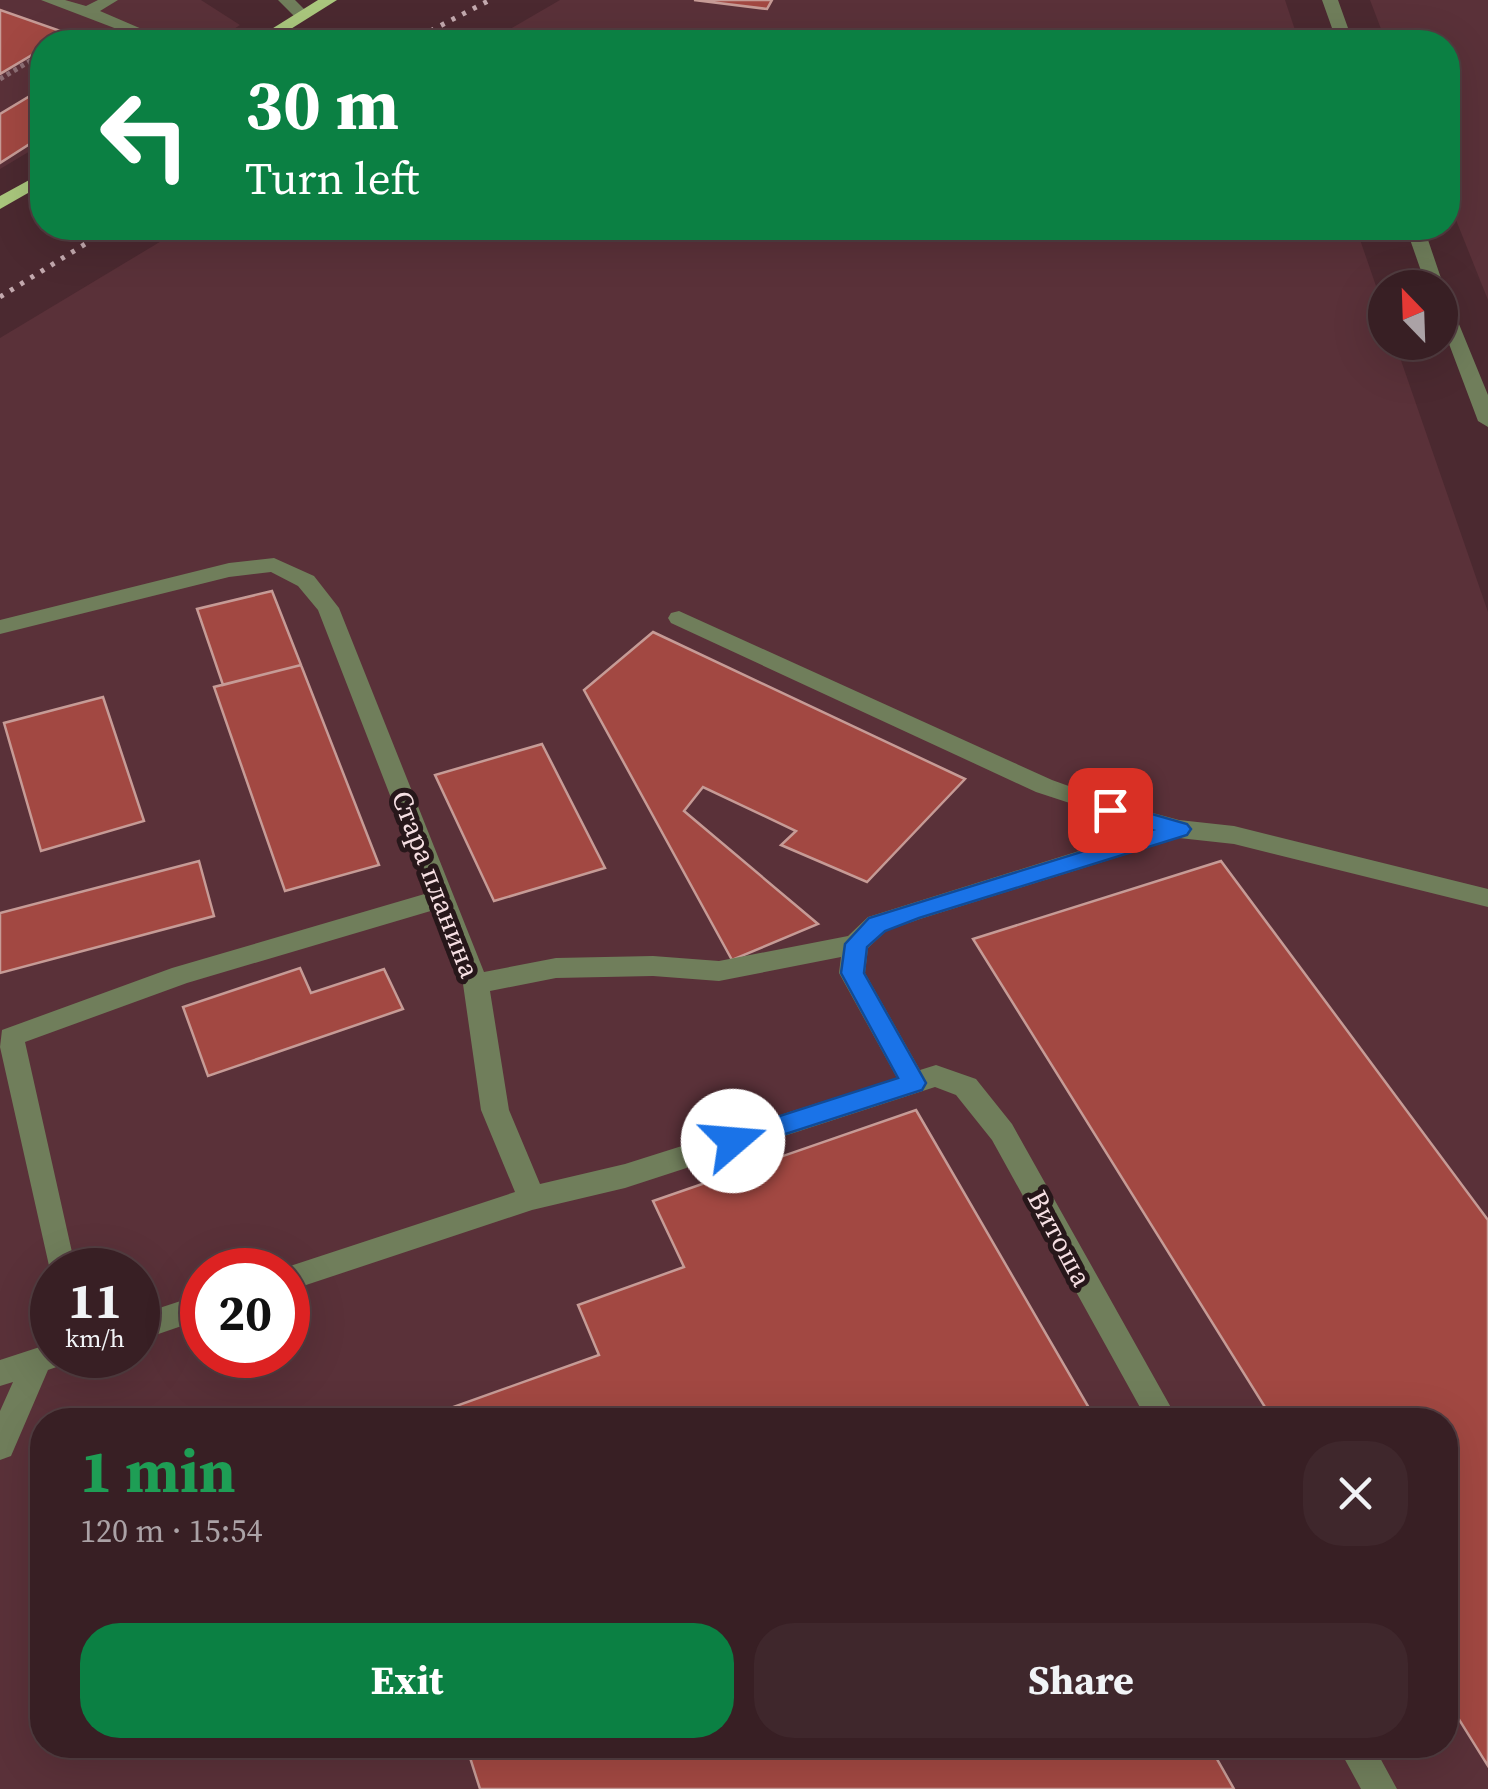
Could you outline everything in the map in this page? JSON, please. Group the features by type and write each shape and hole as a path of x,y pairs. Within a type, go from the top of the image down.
{"main road":[{"path":"279,30 329,0"},
{"path":"0,204 30,185"}],"street":[{"path":"50,0 134,30"},
{"path":"88,12 110,0"},
{"path":"286,0 303,16"},
{"path":"1330,0 1340,30"},
{"path":"1419,240 1430,270"},
{"path":"1458,340 1487,414"},
{"name":"Стара планина","path":"0,627 229,570 274,566 306,581 328,608 476,984 494,1110 532,1198"},
{"path":"679,618 1044,786 1180,829 1234,835 1488,898"},
{"path":"476,984 556,968 653,966 719,971 856,944 877,924 910,912 1180,829"},
{"path":"57,1248 11,1036 180,976 442,898"},
{"path":"310,1272 532,1198 625,1176 925,1080 852,973 856,944"},
{"name":"Витоша","path":"925,1080 966,1088 1002,1132 1157,1408"},
{"path":"0,1373 30,1363"},
{"path":"0,1446 36,1378"},
{"path":"1362,1758 1380,1789"}],"path":[{"path":"0,78 30,61"}],"shaded area":[{"path":"0,0 201,0 240,25 232,30 30,30 30,151 0,169"},
{"path":"560,0 1285,0 1295,30 509,30"},
{"path":"1370,0 1488,0 1488,300 1460,230 1460,30 1381,30"},
{"path":"163,240 1360,240 1370,270 1368,360 1401,360 1488,612 1488,1789 0,1789 0,338"}],"building":[{"path":"694,0 772,0 767,9"},
{"path":"0,10 58,30 30,30 30,56 0,74"},
{"path":"30,96 30,144 0,163 0,114"},
{"path":"272,591 301,665 223,685 197,609"},
{"path":"653,632 965,779 867,882 781,845 796,831 703,787 684,811 818,924 732,960 584,690"},
{"path":"301,665 379,865 285,891 214,687"},
{"path":"103,697 144,821 41,851 4,723"},
{"path":"542,744 605,868 494,901 435,775"},
{"path":"199,861 214,916 0,973 0,913"},
{"path":"1221,861 1488,1220 1488,1766 1458,1718 1458,1408 1266,1408 973,939"},
{"path":"300,968 311,993 384,969 403,1009 208,1076 183,1007"},
{"path":"916,1110 1089,1408 451,1408 599,1355 578,1305 684,1267 653,1201"},
{"path":"470,1758 1216,1758 1234,1789 480,1789"}],"railway":[{"path":"432,30 490,0"},
{"path":"0,297 92,240"}],"route":[{"path":"733,1141 913,1083 852,973 856,944 877,924 910,912 1180,829 1110,810"}]}
